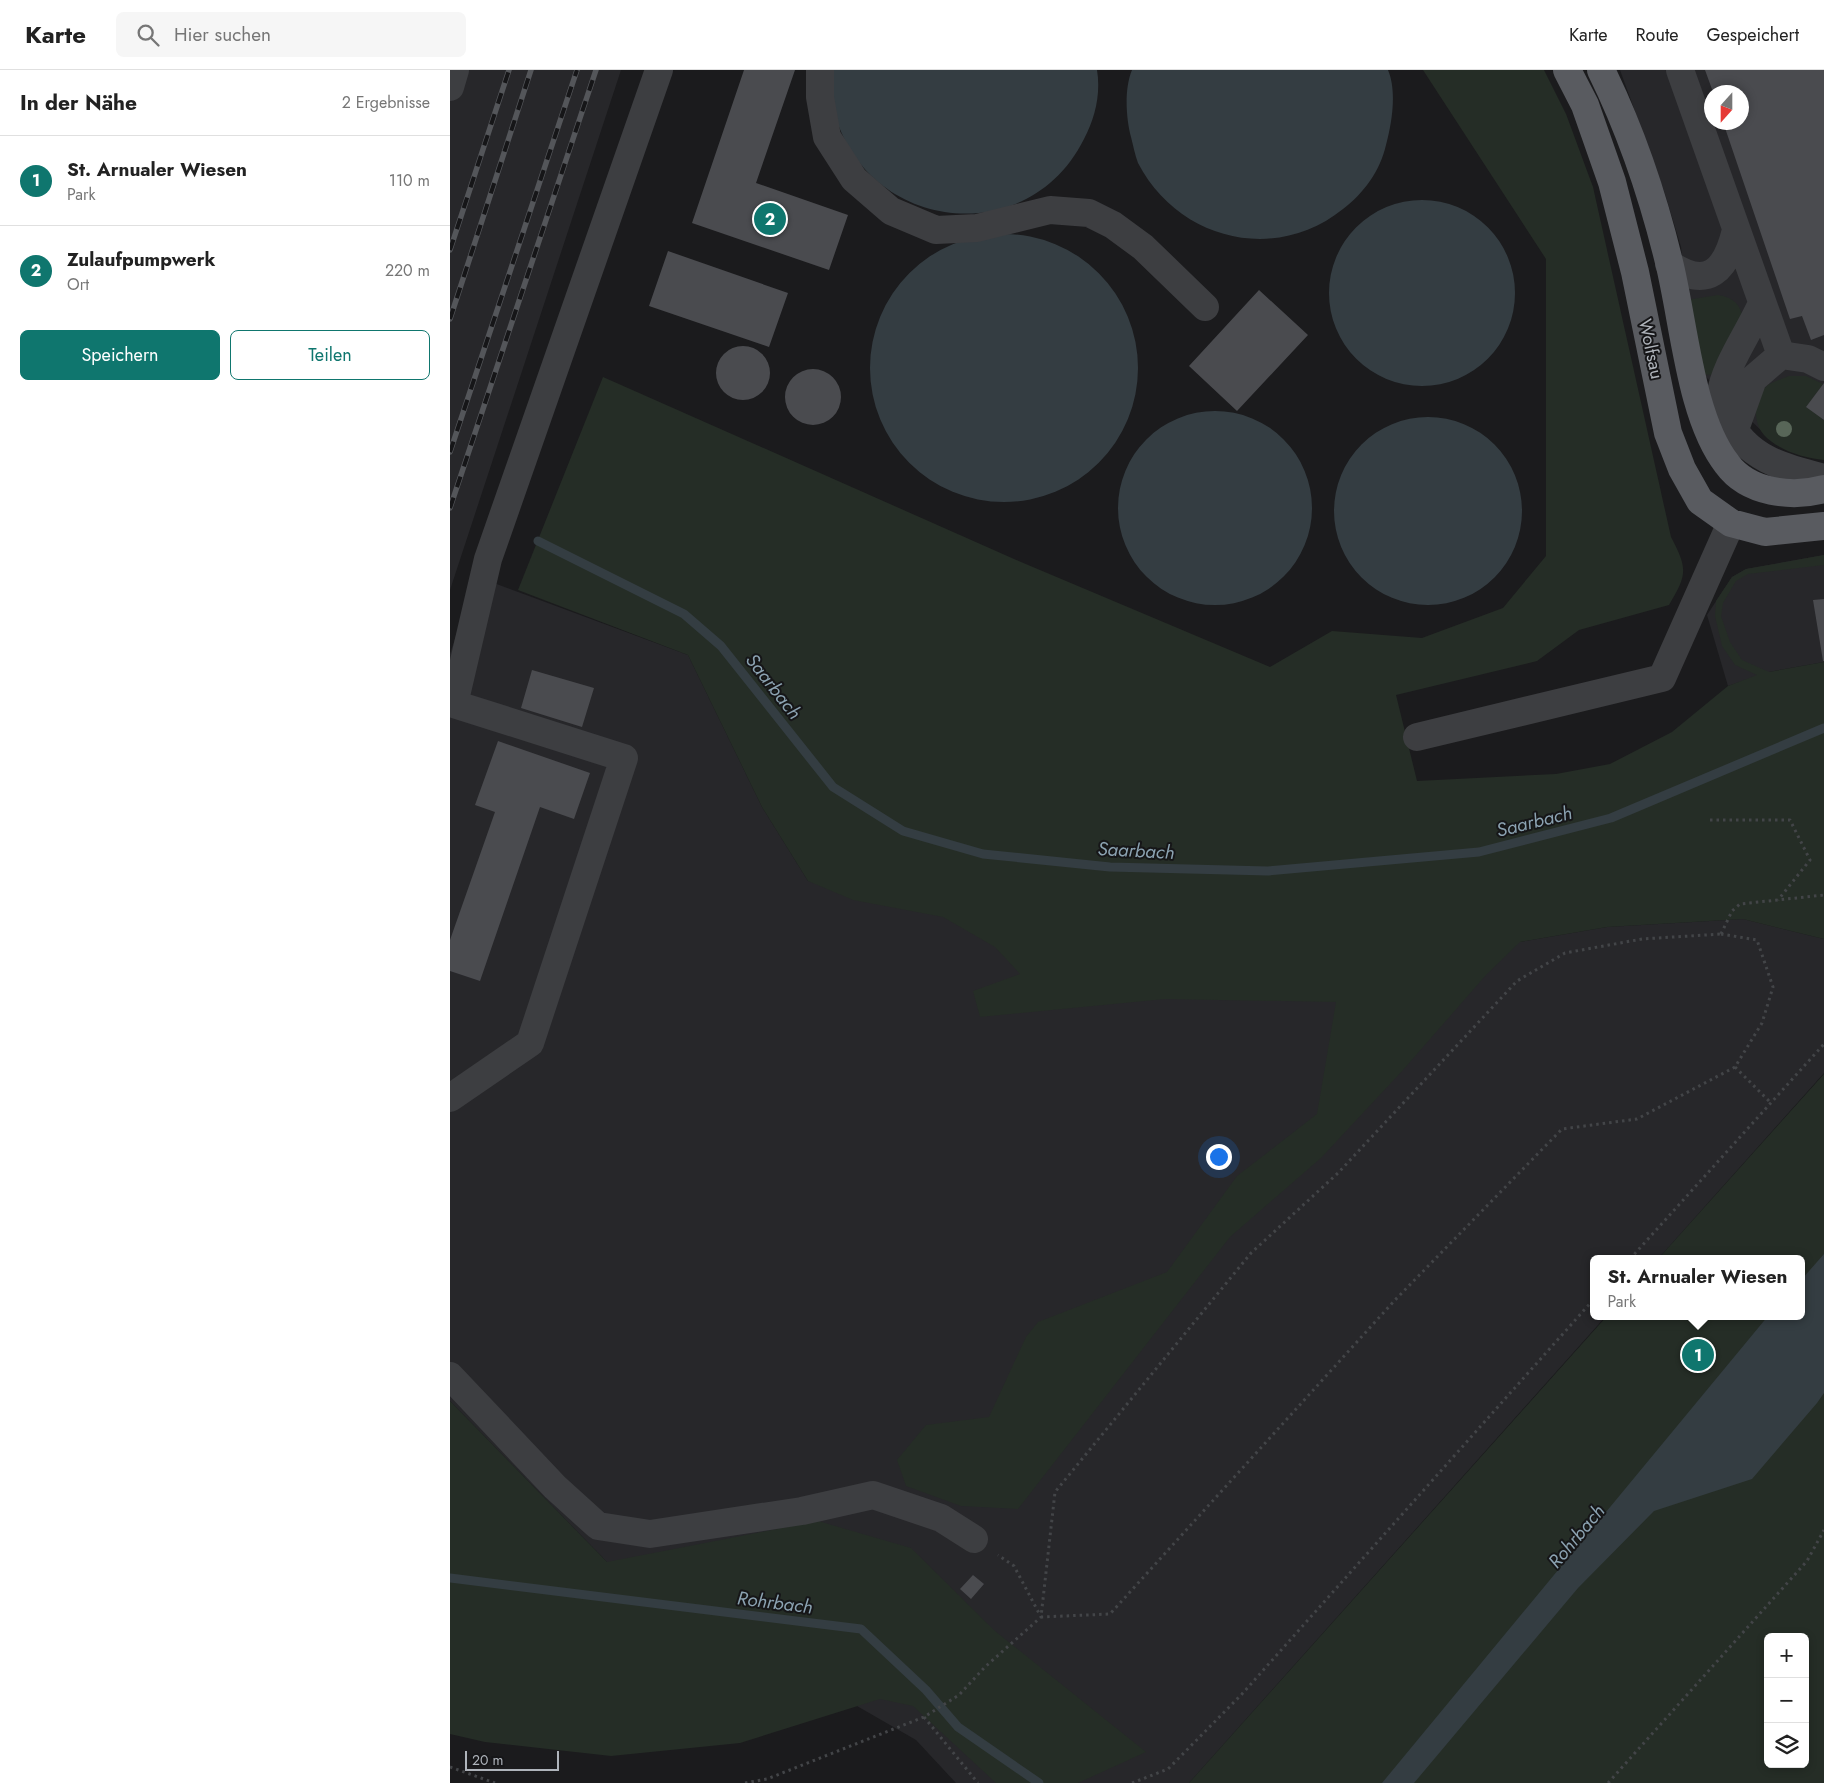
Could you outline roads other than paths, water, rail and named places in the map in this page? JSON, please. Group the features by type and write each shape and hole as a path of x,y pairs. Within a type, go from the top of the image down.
{"main road":[{"name":"Wolfsau","path":"1567,70 1585,105 1612,182 1635,272 1668,433 1682,469 1700,501 1731,523 1766,532 1824,526"},
{"name":"Wolfsau","path":"1601,70 1632,142 1653,204 1669,264 1699,406 1711,441 1728,466 1753,485 1780,492 1808,494 1824,489"}],"lane":[{"path":"450,87 455,70"},
{"path":"450,1098 530,1043 624,758 454,704 488,560 659,70"},
{"path":"820,70 820,97 827,137 854,179 891,210 936,230 977,228 1050,210 1089,213 1113,225 1143,247 1205,307"},
{"path":"1680,70 1781,355"},
{"path":"1669,264 1685,274 1699,277 1716,270 1731,253 1736,230"},
{"path":"1762,303 1727,371 1719,399 1734,432 1748,447 1767,461 1790,470 1824,478"},
{"path":"1734,432 1753,379 1781,355 1808,359 1824,367"},
{"path":"1417,737 1662,678 1731,523"},
{"path":"450,1376 555,1487 598,1526 650,1534 802,1511 873,1495 941,1518 974,1539"}],"waterway":[{"name":"Saarbach","path":"538,541 684,614 721,646 833,787 903,831 983,854 1110,867 1268,871 1479,852 1611,818 1824,728"},
{"name":"Rohrbach","path":"450,1578 861,1629 926,1690 958,1727 1039,1783"}],"railway":[{"path":"450,250 509,70"},
{"path":"450,319 531,70"},
{"path":"450,452 577,70"},
{"path":"450,508 596,70"}],"place":[{"name":"Zulaufpumpwerk","path":"770,219"},
{"name":"St. Arnualer Wiesen","path":"1698,1355"}]}
